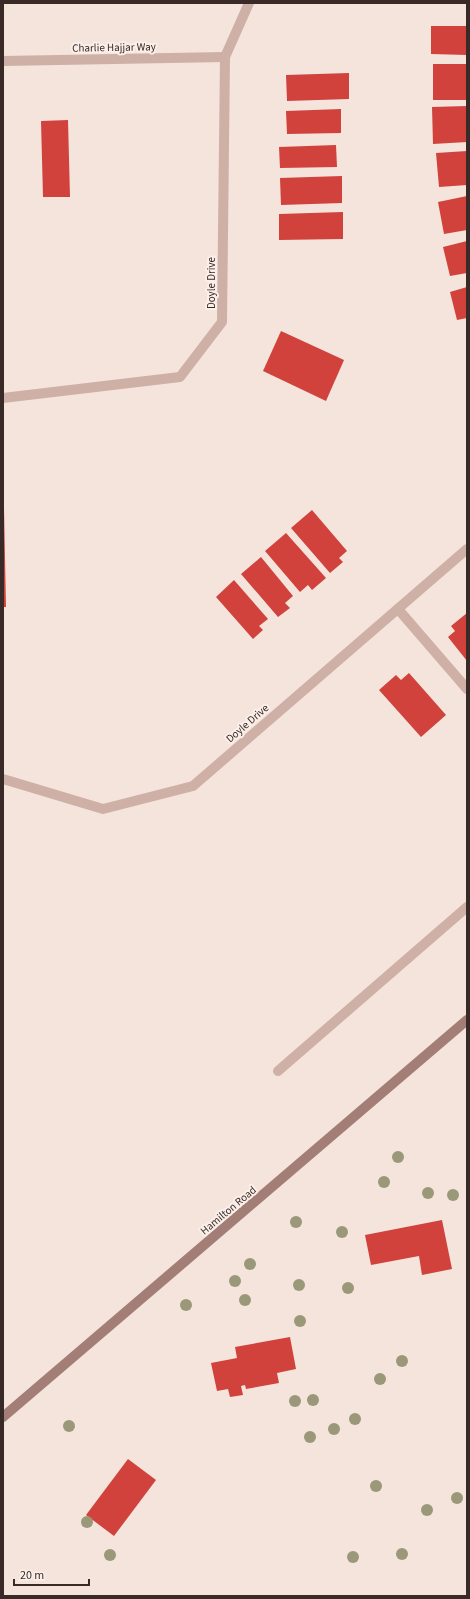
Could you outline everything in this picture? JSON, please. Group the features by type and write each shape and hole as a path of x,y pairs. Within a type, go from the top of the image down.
{"main road":[{"name":"Hamilton Road","path":"3,1417 467,1020"}],"street":[{"name":"Doyle Drive","path":"3,398 180,377 222,322 225,57 249,3"},
{"name":"Charlie Hajjar Way","path":"3,61 225,57"},
{"name":"Doyle Drive","path":"3,778 103,809 193,786 467,549"},
{"path":"398,609 467,689"},
{"path":"278,1071 467,907"}],"building":[{"path":"431,26 467,26 467,55 431,54"},
{"path":"433,64 467,64 467,100 433,100"},
{"path":"349,73 349,99 287,101 286,75"},
{"path":"467,106 467,142 433,144 432,107"},
{"path":"341,109 341,133 287,134 286,111"},
{"path":"68,120 70,197 43,197 41,121"},
{"path":"336,145 337,167 280,168 279,147"},
{"path":"467,151 467,185 439,187 436,153"},
{"path":"342,176 342,203 281,205 280,178"},
{"path":"467,196 467,230 444,234 438,202"},
{"path":"343,212 343,239 279,240 279,214"},
{"path":"467,241 467,273 450,276 443,247"},
{"path":"467,287 467,318 457,320 450,292"},
{"path":"281,331 344,360 326,401 263,371"},
{"path":"4,508 6,607 3,607"},
{"path":"312,510 347,551 339,558 343,562 330,573 291,528"},
{"path":"286,533 326,578 312,590 308,585 300,592 265,551"},
{"path":"261,557 293,596 285,603 290,608 278,617 241,574"},
{"path":"234,580 268,619 259,626 263,630 253,639 216,597"},
{"path":"467,613 467,661 448,637 455,631 451,626"},
{"path":"409,673 446,715 421,737 379,690 396,675 401,680"},
{"path":"442,1220 452,1269 422,1275 419,1256 371,1265 365,1235"},
{"path":"290,1337 296,1369 277,1373 279,1383 246,1389 245,1385 241,1386 243,1395 230,1397 228,1389 217,1391 211,1363 237,1358 235,1347"},
{"path":"128,1459 156,1480 114,1536 86,1515"}]}
